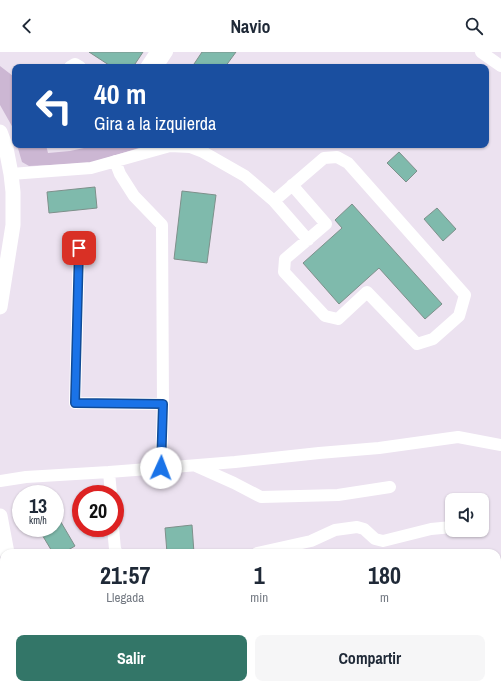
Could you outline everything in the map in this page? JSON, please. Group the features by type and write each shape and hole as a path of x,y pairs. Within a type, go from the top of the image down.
{"main road":[{"path":"0,132 6,148 4,153 12,174 13,192 13,225 0,307"},
{"path":"0,516 8,549"}],"street":[{"path":"148,64 156,52"},
{"path":"159,64 167,52"},
{"path":"480,52 501,66"},
{"path":"193,148 203,152 245,176 274,200 308,240"},
{"path":"12,174 90,168 115,161 145,149"},
{"path":"274,200 324,158 337,157 348,163 465,295 459,316 433,339 417,344 367,292 338,319 325,316 284,272 285,259 326,224 292,186"},
{"path":"115,161 120,174 134,196 162,225 163,404 161,468"},
{"path":"79,248 75,403 163,404"},
{"path":"0,482 26,477 235,462 379,448 458,437 501,445"},
{"path":"194,465 262,497 338,495 390,487"},
{"path":"109,472 110,485"},
{"path":"275,549 311,541 335,530 357,527 364,529 375,539 383,541 431,528 445,527"},
{"path":"114,537 115,549"}],"shaded area":[{"path":"0,66 12,75 12,126 0,105"},
{"path":"18,148 47,148 48,153 84,148 139,148 90,163 29,166 22,162"}],"building":[{"path":"89,52 143,52 135,64 107,64"},
{"path":"202,52 236,52 227,64 194,64"},
{"path":"399,152 417,171 406,182 387,163"},
{"path":"95,187 97,208 49,213 47,192"},
{"path":"182,191 216,195 207,263 174,259"},
{"path":"352,204 442,304 425,319 379,268 339,304 303,263 342,228 335,220"},
{"path":"437,208 456,229 443,241 424,219"},
{"path":"192,525 194,549 167,549 165,528"},
{"path":"64,527 75,546 70,549 51,549 43,537 64,537"}],"route":[{"path":"79,248 75,403 163,404 161,468"}]}
